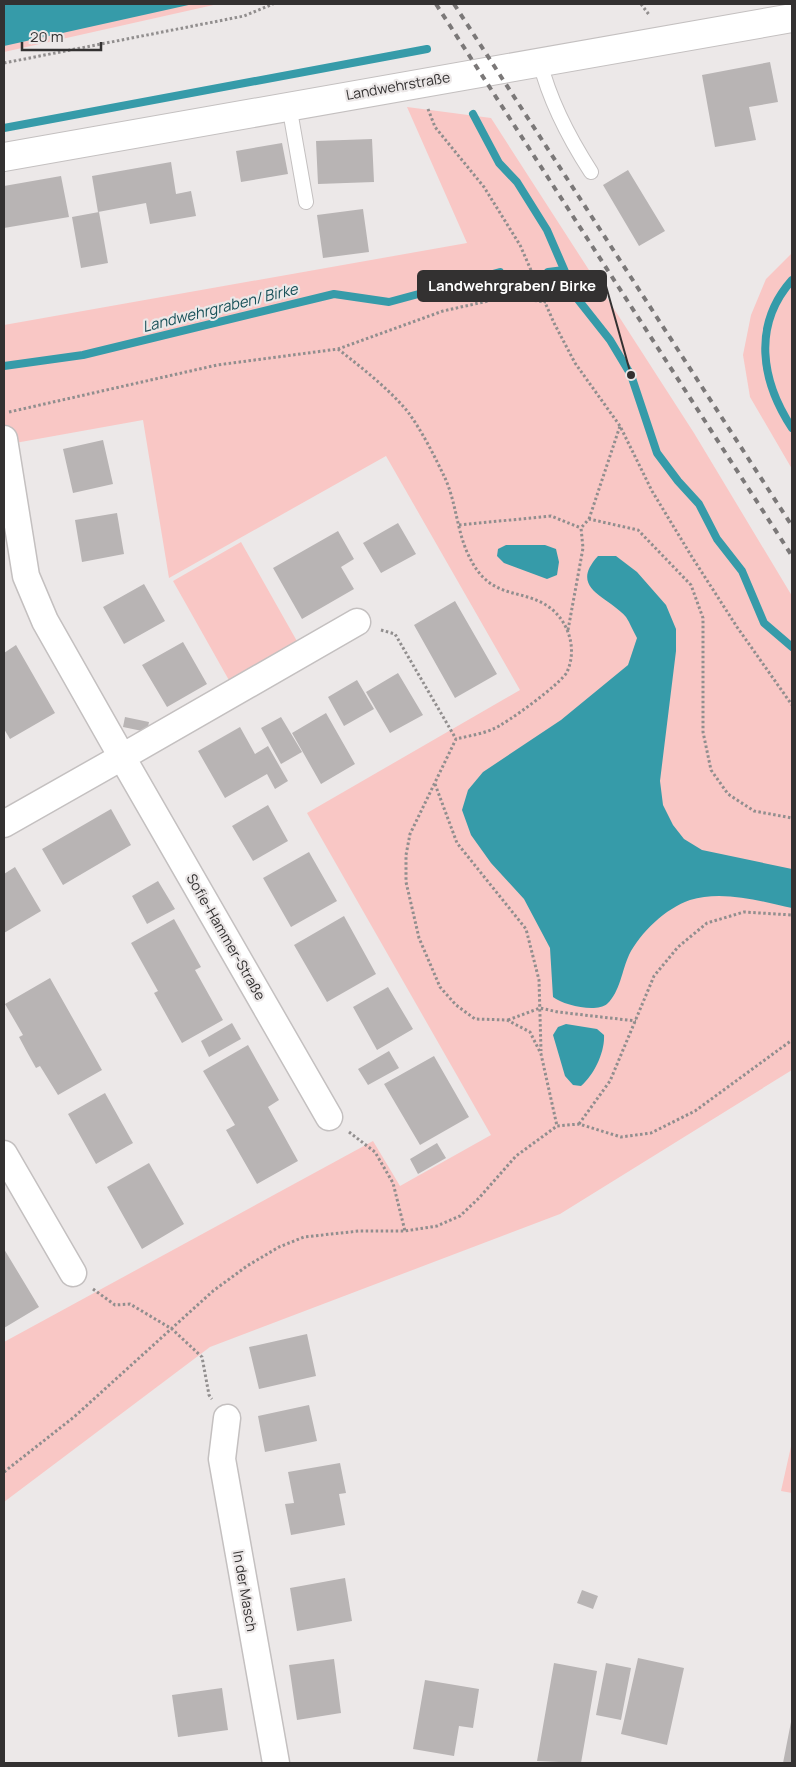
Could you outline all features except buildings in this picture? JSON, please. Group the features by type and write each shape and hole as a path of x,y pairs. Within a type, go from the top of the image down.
{"street":[{"name":"Landwehrstraße","path":"4,157 289,105 665,42 792,18"},
{"name":"Sofie-Hammer-Straße","path":"4,439 26,576 45,621 329,1117"},
{"path":"4,824 357,622"},
{"path":"4,1154 73,1273"},
{"name":"In der Masch","path":"227,1418 222,1458 276,1763"}],"lane":[{"path":"540,62 546,85 569,138 592,172"},
{"path":"289,105 306,202"}],"path":[{"path":"4,63 244,16 272,4"},
{"path":"426,103 435,127 484,187 520,245 554,322 575,363 620,426 652,491 737,627 787,694 792,705"},
{"path":"4,413 217,366 338,349 443,311 506,297 546,303"},
{"path":"338,349 378,382 408,413 446,479 468,554 482,577 502,591 540,601 556,613 568,631 574,650 567,674 533,703 493,729 456,740 410,834 406,855 406,882 419,938 440,987 456,1005 475,1019 507,1020 540,1008 636,1022"},
{"path":"568,631 582,548 581,528 589,519 620,426"},
{"path":"459,525 551,516 581,528"},
{"path":"589,519 638,530 691,585 703,618 703,732 711,770 728,794 754,811 792,818"},
{"path":"357,622 395,634 456,740"},
{"path":"435,784 457,842 526,929 539,980 541,1054 557,1126"},
{"path":"579,1124 610,1081 654,976 678,947 707,923 744,912 792,915"},
{"path":"507,1020 530,1032 541,1054"},
{"path":"4,1472 74,1417 213,1291 279,1247 304,1237 437,1226 460,1216 479,1198 516,1156 557,1126 579,1124 621,1137 651,1133 695,1111 792,1040"},
{"path":"329,1117 375,1152 393,1183 404,1230"},
{"path":"73,1273 115,1306 130,1304 172,1329 202,1358 209,1395 227,1418"},
{"path":"4,1465 10,1468"}],"shaded area":[{"path":"4,4 218,4 4,52"},
{"path":"407,107 491,118 694,433 792,596 792,1070 560,1214 210,1347 4,1502 4,1342 373,1141 400,1186 491,1135 307,813 520,690 386,456 169,578 143,420 4,445 4,325 467,243"},
{"path":"792,253 792,469 750,397 743,355 751,315 766,279"},
{"path":"241,542 298,643 230,682 173,581"},
{"path":"792,1442 792,1493 781,1491"}],"water":[{"path":"4,4 193,4 4,46"},
{"path":"506,545 545,545 556,549 559,562 557,575 547,579 504,563 497,556 498,549"},
{"path":"598,556 616,556 637,572 666,605 676,629 676,651 660,781 663,805 673,825 684,839 702,850 792,869 792,908 728,896 702,897 681,904 663,915 640,938 629,955 615,993 607,1004 602,1007 588,1008 564,1003 553,997 550,948 524,899 491,863 471,835 462,810 468,790 483,772 561,720 628,665 637,638 626,617 594,591 589,584 587,576 590,567"},
{"path":"566,1024 597,1029 604,1035 603,1049 598,1063 581,1086 573,1085 565,1076 553,1035 558,1027"}],"waterway":[{"path":"4,128 427,49"},
{"name":"Landwehrgraben/ Birke","path":"473,114 499,163 517,182 547,230 576,297 610,340 631,375 657,453 678,481 699,504 717,539 742,571 764,623 792,647"},
{"name":"Landwehrgraben/ Birke","path":"548,272 564,270"},
{"name":"Landwehrgraben/ Birke","path":"4,366 83,355 334,294 389,302 500,272"},
{"name":"Landwehrgraben/ Birke","path":"792,280 779,297 771,316 766,334 765,353 773,391 781,410 792,428"}],"railway":[{"path":"436,4 792,556"},
{"path":"454,4 792,526"}],"place":[{"name":"Landwehrgraben/ Birke","path":"631,375"}]}
